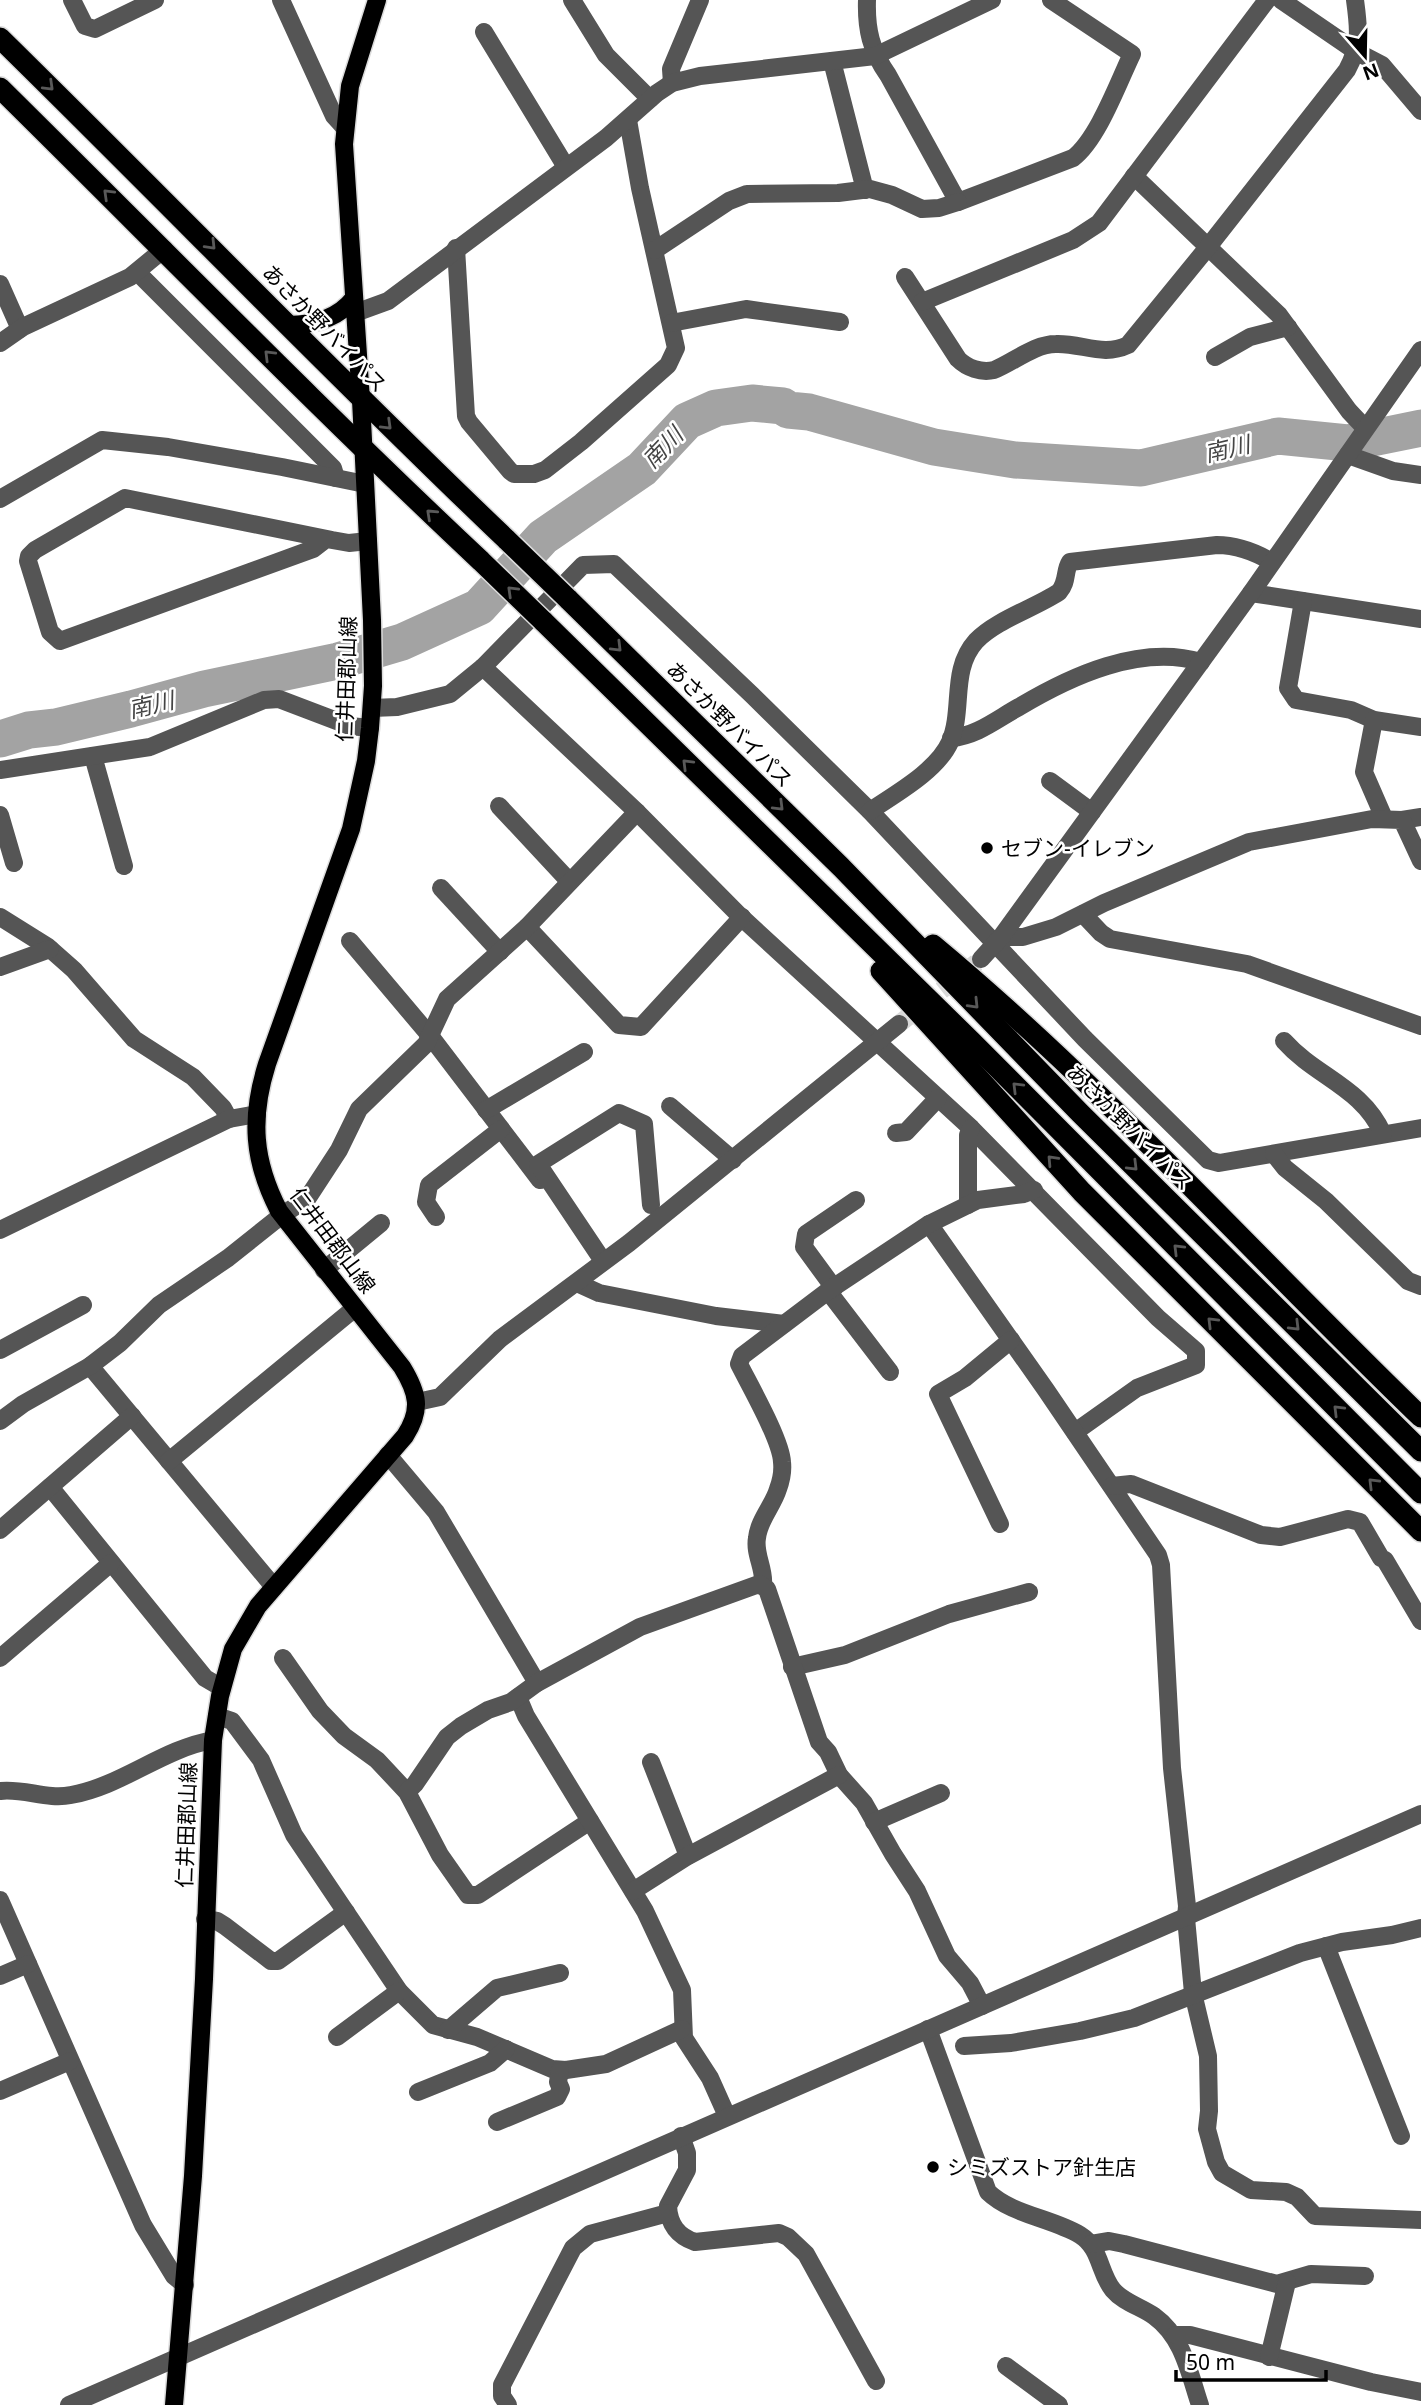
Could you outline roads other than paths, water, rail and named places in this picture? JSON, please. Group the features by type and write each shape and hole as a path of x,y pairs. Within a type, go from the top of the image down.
{"highway":[{"name":"あさか野バイパス","path":"0,38 194,228 361,400 841,867 1080,1113 1421,1451"},
{"path":"0,88 164,249 363,451 543,621 971,1041 1421,1493"},
{"path":"753,829 1083,1192 1421,1531"},
{"path":"841,867 979,983 1100,1097 1331,1331 1421,1417"}],"main road":[{"name":"仁井田郡山線","path":"174,2405 193,2176 213,1740 222,1688 233,1649 258,1606 413,1425 417,1402 402,1367 282,1215 268,1191 256,1143 260,1084 351,829 366,761 370,728 373,686 372,620 344,127 350,86 377,0"},
{"path":"288,325 326,319 354,306"}],"street":[{"path":"72,0 85,26 95,29 155,0"},
{"path":"281,0 334,116 344,127"},
{"path":"572,0 606,55 650,99"},
{"path":"672,83 671,69 700,0"},
{"path":"867,0 867,20 875,57 888,75 958,202"},
{"path":"354,306 388,301 628,120 672,83 700,76 875,57 992,0"},
{"path":"655,250 729,201 747,194 878,190 922,209 939,208 1073,158 1085,146 1132,54 1051,0"},
{"path":"922,302 1085,234 1099,223 1267,0"},
{"path":"1280,0 1357,52 1382,65 1421,111"},
{"path":"905,276 958,359 969,368 994,370 1031,351 1056,344 1112,351 1128,345 1347,70 1357,52 1359,32 1354,0"},
{"path":"484,32 566,167"},
{"path":"832,61 865,190"},
{"path":"456,248 469,422 514,474 534,474 545,470 668,365 676,348 628,120"},
{"path":"1134,176 1279,315 1365,429"},
{"path":"0,343 20,329 137,271 164,249"},
{"path":"137,271 333,468 336,478"},
{"path":"0,284 20,329"},
{"path":"671,323 746,310 840,322"},
{"path":"1215,357 1250,337 1288,327"},
{"path":"981,959 998,940 1251,593 1421,350"},
{"path":"0,499 102,440 181,449 365,484"},
{"path":"1349,453 1393,471 1421,475"},
{"path":"326,539 313,549 60,640 50,632 27,561 34,550 125,498 326,539 349,543 368,541"},
{"path":"870,811 917,779 943,752 951,738 956,720 960,671 972,647 987,632 1059,592 1066,582 1070,562 1227,545 1255,552 1272,562"},
{"path":"372,708 397,707 450,694 483,667 583,565 614,564 870,811 998,940 1085,1039 1208,1160 1219,1163 1421,1128"},
{"path":"1251,593 1421,620"},
{"path":"1303,601 1288,688 1296,700 1351,710 1374,720 1421,727"},
{"path":"951,738 976,732 1049,689 1105,666 1167,657 1201,662"},
{"path":"483,667 637,811 742,917 971,1128 1158,1318 1196,1351 1196,1366 1137,1388 1075,1432"},
{"path":"0,770 150,747 264,700 279,699 349,726 370,728"},
{"path":"1374,720 1364,772 1421,861"},
{"path":"93,756 124,866"},
{"path":"1050,781 1091,812"},
{"path":"499,806 569,881"},
{"path":"0,1421 23,1404 90,1366 120,1343 159,1305 228,1258 282,1215 300,1205 313,1192 339,1150 363,1103 431,1037 447,999 527,927 637,811"},
{"path":"0,815 14,863"},
{"path":"998,940 1035,935 1249,842 1319,828 1421,817"},
{"path":"441,888 500,952"},
{"path":"1083,914 1110,939 1247,964 1421,1026"},
{"path":"0,917 50,949 83,980 134,1039 193,1077 223,1108 229,1119"},
{"path":"527,927 619,1025 641,1027 742,917"},
{"path":"350,942 431,1037 541,1181 549,1181"},
{"path":"0,967 50,949"},
{"path":"417,1402 440,1396 500,1339 629,1243 899,1024"},
{"path":"1284,1041 1302,1058 1352,1093 1372,1114 1383,1134"},
{"path":"486,1110 584,1052"},
{"path":"897,1133 906,1132 938,1098"},
{"path":"670,1105 733,1160"},
{"path":"603,1261 538,1164 619,1113 644,1124 651,1205"},
{"path":"0,1230 229,1119 257,1114"},
{"path":"968,1205 968,1135 971,1128"},
{"path":"436,1217 426,1202 429,1185 501,1129"},
{"path":"1274,1154 1285,1168 1326,1200 1408,1281 1421,1286"},
{"path":"982,2006 970,1983 947,1956 917,1891 864,1803 839,1775 828,1752 816,1736 763,1585 764,1577 757,1551 760,1523 778,1492 782,1461 777,1444 739,1364 742,1356 831,1289 929,1224 978,1200 1024,1194 1034,1190"},
{"path":"856,1200 806,1234 804,1247 890,1372"},
{"path":"324,1270 381,1223"},
{"path":"929,1224 1154,1547 1161,1565 1172,1768 1187,1906 1193,1993 1208,2056 1207,2129 1210,2146 1222,2173 1251,2190 1292,2194 1315,2216 1421,2220"},
{"path":"577,1283 599,1293 716,1316 785,1324"},
{"path":"0,1350 83,1306"},
{"path":"169,1461 355,1308"},
{"path":"1000,1524 938,1394 965,1378 1010,1340"},
{"path":"90,1366 274,1587"},
{"path":"0,1530 132,1416"},
{"path":"388,1455 436,1511 537,1683"},
{"path":"1112,1486 1131,1484 1261,1535 1280,1537 1348,1519 1360,1522 1421,1621"},
{"path":"50,1487 205,1678 222,1688"},
{"path":"0,1658 111,1563"},
{"path":"407,1792 447,1737 488,1710 518,1697 537,1683 640,1627 754,1585 763,1585"},
{"path":"792,1667 845,1655 949,1614 1029,1592"},
{"path":"283,1658 320,1711 344,1736 377,1760 407,1792 440,1855 468,1895 478,1895 590,1821"},
{"path":"518,1697 526,1716 650,1921 682,1990 684,2038 710,2078 727,2116"},
{"path":"216,1716 232,1721 261,1760 288,1824 398,1990 433,2025 477,2037 542,2066 559,2070 606,2064 682,2029"},
{"path":"2,1787 55,1797 80,1793 121,1778 184,1746 213,1740"},
{"path":"651,1762 688,1856"},
{"path":"633,1891 688,1856 839,1775"},
{"path":"874,1822 941,1793"},
{"path":"69,2405 1421,1814"},
{"path":"0,1900 143,2225 174,2276 185,2285"},
{"path":"205,1919 225,1926 271,1961 278,1961 346,1912"},
{"path":"964,2046 1011,2043 1134,2018 1193,1993 1326,1946 1421,1928"},
{"path":"1326,1946 1401,2136"},
{"path":"0,1976 28,1965"},
{"path":"448,2030 497,1988 560,1973"},
{"path":"337,2037 398,1990"},
{"path":"928,2029 988,2192 997,2200 1048,2219 1091,2244 1113,2290 1166,2325 1175,2335 1200,2405"},
{"path":"418,2092 490,2063 506,2049"},
{"path":"0,2091 70,2061"},
{"path":"497,2122 557,2097 561,2089 558,2082 559,2070"},
{"path":"681,2136 687,2153 687,2170 669,2201 668,2213 674,2228 685,2238 695,2242 779,2233 788,2237 806,2254 876,2381"},
{"path":"508,2405 502,2396 502,2385 573,2248 590,2234 668,2213"},
{"path":"1091,2244 1109,2241 1269,2283 1287,2282 1311,2274 1365,2276"},
{"path":"1269,2357 1287,2282"},
{"path":"1175,2335 1189,2335 1269,2357 1421,2392"},
{"path":"1006,2366 1059,2405"}],"waterway":[{"name":"南川","path":"0,739 204,689 338,661 402,642 479,607 543,537 642,469 687,421 716,408 752,403 783,406 788,410 809,412 934,447 1015,460 1141,468 1278,436 1348,443 1421,428"}],"tunnel":[{"path":"899,1024 981,959"}],"place":[{"name":"セブン-イレブン","path":"987,848"},
{"name":"シミズストア針生店","path":"933,2167"}]}
